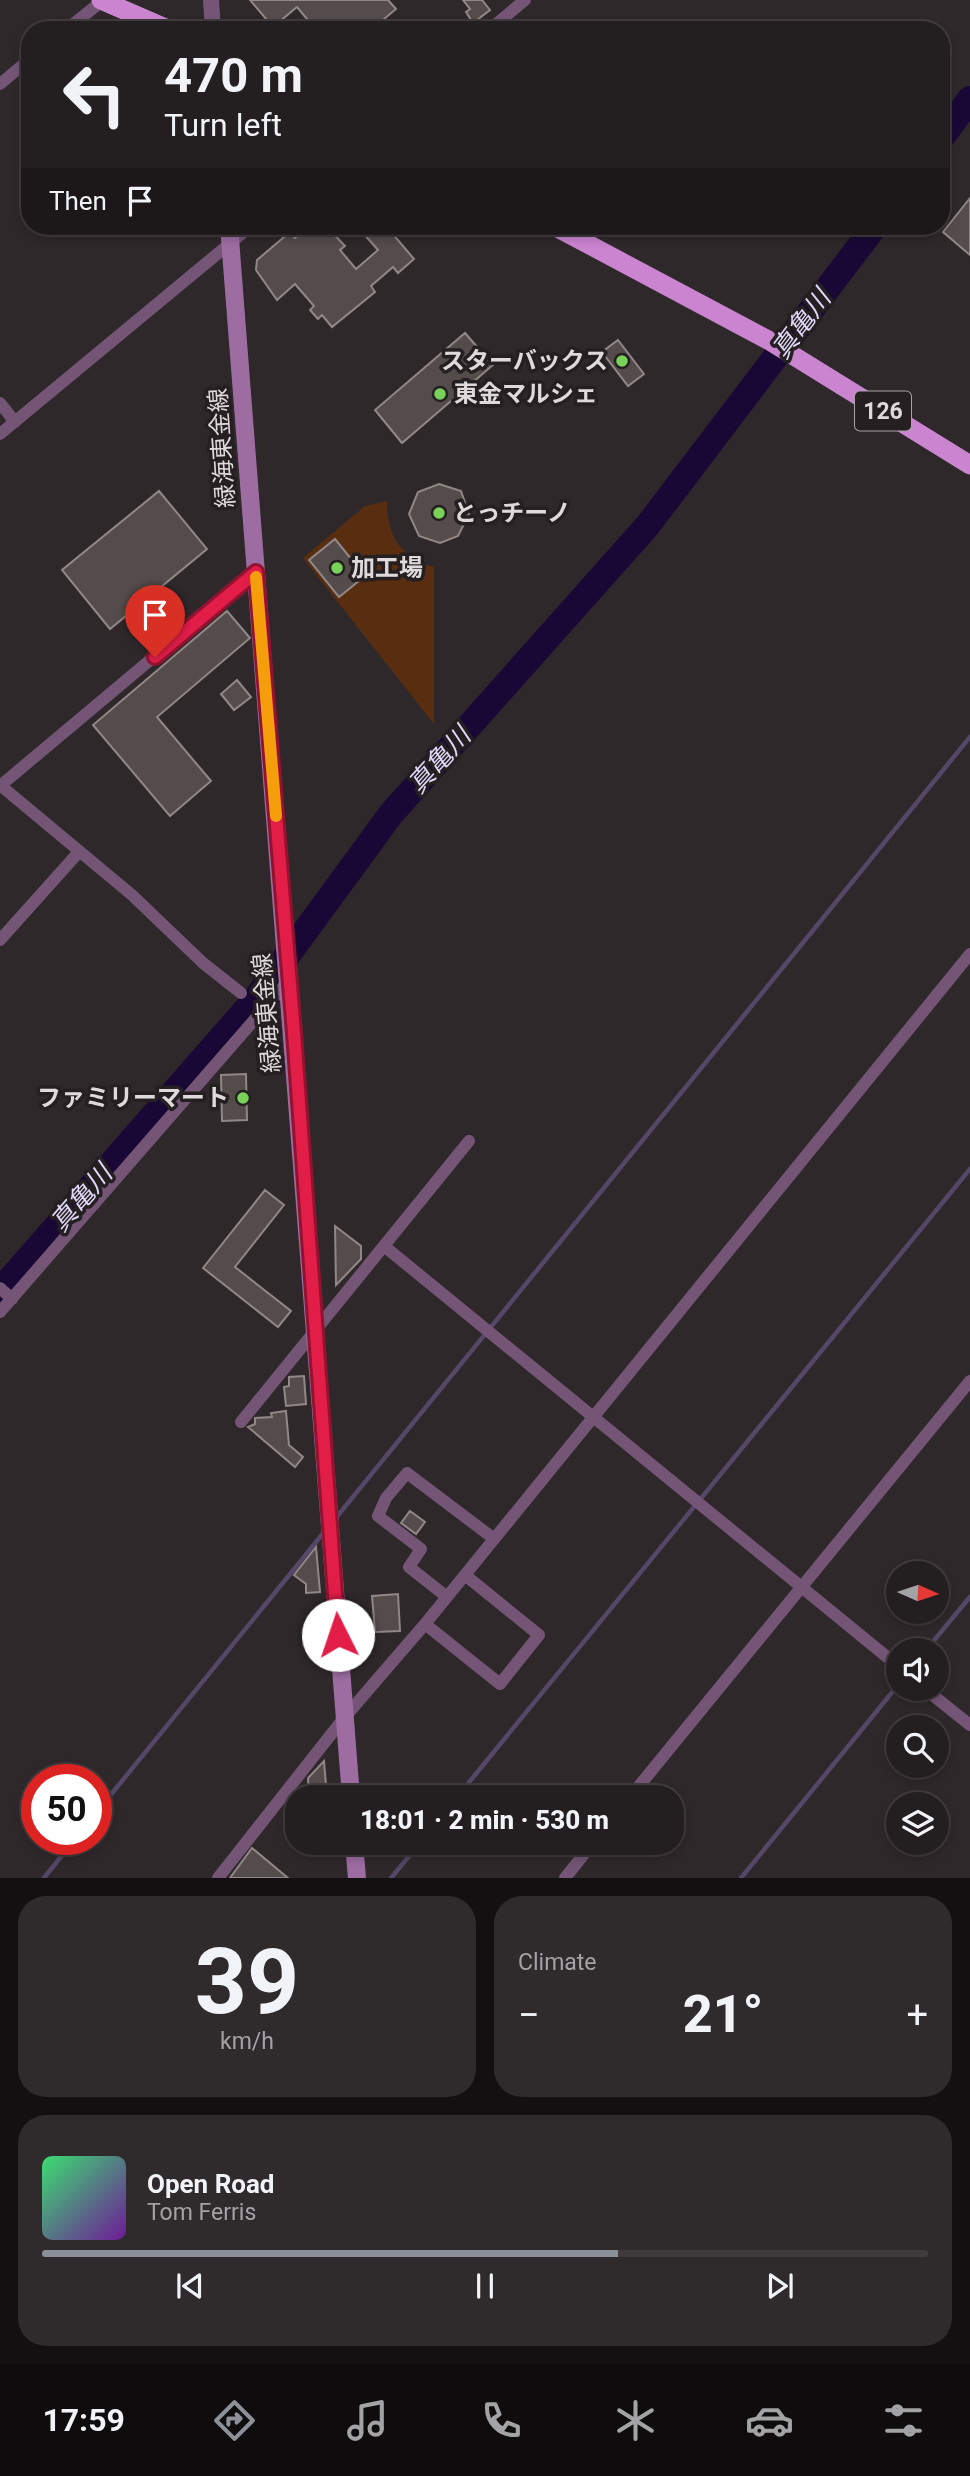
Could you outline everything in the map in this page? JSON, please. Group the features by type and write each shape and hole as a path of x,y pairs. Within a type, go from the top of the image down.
{"highway":[{"path":"101,0 149,21"},
{"path":"133,0 168,21"},
{"name":"126","path":"571,235 768,340 970,465"}],"main road":[{"name":"緑海東金線","path":"230,235 350,1785"},
{"path":"355,1855 357,1878"}],"street":[{"path":"76,21 101,0"},
{"path":"211,0 212,21"},
{"path":"500,21 526,0"},
{"path":"0,84 21,67"},
{"path":"0,435 229,235"},
{"path":"0,403 15,422"},
{"path":"241,993 203,964 132,895 0,785 256,572"},
{"path":"0,940 79,853"},
{"path":"218,1878 344,1718 425,1624 970,954"},
{"path":"0,1312 289,979"},
{"path":"241,1422 469,1141"},
{"path":"384,1246 886,1656"},
{"path":"0,1288 12,1298"},
{"path":"640,1785 970,1381"},
{"path":"447,1597 409,1567 421,1549 378,1516 386,1498 407,1473 493,1538"},
{"path":"425,1624 500,1684 539,1636 465,1575"},
{"path":"940,1701 970,1725"},
{"path":"565,1878 583,1855"}],"shaded area":[{"path":"387,501 390,524 398,543 412,558 434,567 434,724 303,558 365,506"}],"building":[{"path":"250,0 388,0 396,9 382,21 309,21 297,7 280,21 268,21"},
{"path":"463,0 482,0 490,10 472,21 466,12 470,9"},
{"path":"970,198 970,255 947,235 950,235 950,223"},
{"path":"286,235 295,238 298,235 335,235 345,246 340,250 356,269 378,250 365,235 394,235 414,259 398,273 393,267 371,286 375,292 332,327 322,315 318,319 310,310 314,306 295,284 277,300 256,270 257,260"},
{"path":"465,333 493,365 402,443 375,410"},
{"path":"618,340 644,374 628,386 602,352"},
{"path":"439,484 461,491 469,514 458,536 440,543 419,536 409,514 418,492"},
{"path":"159,491 207,549 110,629 62,570"},
{"name":"加工場","path":"335,539 365,576 339,597 309,560"},
{"path":"227,611 250,638 157,717 211,781 170,816 93,725"},
{"path":"237,680 251,697 234,710 221,694"},
{"path":"246,1074 247,1120 222,1121 221,1075"},
{"path":"265,1190 284,1205 235,1267 291,1311 278,1327 203,1268"},
{"path":"335,1226 361,1246 361,1259 336,1285"},
{"path":"304,1376 306,1404 286,1406 284,1387 289,1386 289,1377"},
{"path":"286,1411 289,1445 303,1457 295,1467 248,1427 255,1424 255,1418 272,1417 271,1413"},
{"path":"410,1511 425,1522 416,1534 401,1523"},
{"path":"316,1547 320,1592 306,1593 306,1584 294,1575"},
{"path":"398,1594 400,1631 375,1632 372,1596"},
{"path":"324,1761 326,1785 308,1785 308,1778"},
{"path":"252,1848 288,1878 230,1878"}],"waterway":[{"name":"真亀川","path":"950,126 970,99"},
{"name":"真亀川","path":"0,1291 257,997 391,814 648,525 868,235"},
{"path":"335,1519 970,737"},
{"path":"467,1785 970,1169"},
{"path":"112,1793 325,1531"},
{"path":"936,1638 970,1597"},
{"path":"741,1878 886,1700"},
{"path":"44,1878 62,1855"},
{"path":"391,1878 410,1855"}],"slow traffic":[{"path":"256,577 276,816"}],"place":[{"name":"スターバックス","path":"622,361"},
{"name":"東金マルシェ","path":"440,394"},
{"name":"とっチーノ","path":"439,513"},
{"name":"加工場","path":"337,568"},
{"name":"ファミリーマート","path":"243,1098"}],"route":[{"path":"155,657 256,572 294,1033 338,1635"}]}
